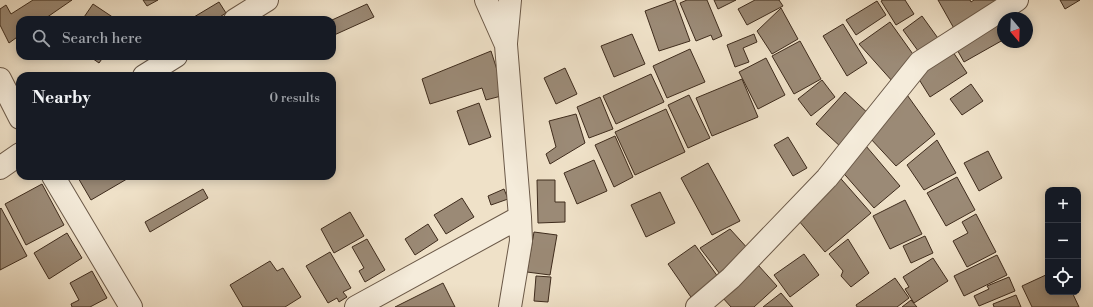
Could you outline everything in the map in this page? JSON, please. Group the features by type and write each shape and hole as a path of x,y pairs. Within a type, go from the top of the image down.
{"street":[{"path":"241,16 267,0"},
{"path":"486,0 506,45"},
{"path":"510,0 506,45 521,241 510,307"},
{"path":"697,307 731,278 827,178 920,62 1017,0"},
{"path":"150,72 170,60"},
{"path":"0,79 16,110"},
{"path":"0,168 16,157"},
{"path":"55,180 132,307"},
{"path":"356,307 520,217"}],"building":[{"path":"33,0 72,0 49,16 16,16 16,38 9,43 0,25 0,9 6,5 11,14"},
{"path":"143,0 158,0 147,6"},
{"path":"675,0 690,41 659,51 645,11"},
{"path":"687,0 707,0 722,36 713,40 711,35 696,41 680,3"},
{"path":"714,0 736,0 718,9"},
{"path":"755,0 779,0 783,6 747,25 738,9"},
{"path":"905,0 914,14 896,25 881,1"},
{"path":"938,0 970,0 971,2 974,0 1012,0 956,32"},
{"path":"1060,0 1080,0 1065,9"},
{"path":"877,1 886,15 856,35 846,20"},
{"path":"219,2 226,13 221,16 196,16"},
{"path":"93,4 111,16 85,16"},
{"path":"367,4 374,17 336,34 336,18"},
{"path":"781,8 798,39 772,54 757,31"},
{"path":"922,16 940,41 921,55 903,30"},
{"path":"890,22 915,57 893,82 859,44"},
{"path":"997,22 997,43 964,62 955,46"},
{"path":"843,24 867,63 847,76 823,36"},
{"path":"632,34 645,64 614,77 601,46"},
{"path":"754,34 757,42 743,48 749,62 735,67 727,45"},
{"path":"800,41 821,79 794,94 772,56"},
{"path":"690,49 705,82 667,98 653,66"},
{"path":"951,49 967,73 930,97 915,73"},
{"path":"491,51 505,95 486,100 482,88 430,104 422,79"},
{"path":"766,58 785,95 758,109 739,72"},
{"path":"565,68 577,94 556,104 544,78"},
{"path":"651,74 664,102 616,124 603,96"},
{"path":"742,79 758,117 712,136 696,98"},
{"path":"822,80 835,97 811,116 798,99"},
{"path":"971,84 983,101 962,115 950,99"},
{"path":"845,92 871,116 842,148 816,124"},
{"path":"905,92 935,134 896,166 870,138"},
{"path":"689,95 710,138 688,148 668,105"},
{"path":"600,97 613,129 589,138 577,107"},
{"path":"479,103 491,137 469,145 457,111"},
{"path":"666,109 685,152 635,175 615,132"},
{"path":"576,114 585,143 550,164 546,154 556,147 549,121"},
{"path":"615,136 633,177 614,187 595,145"},
{"path":"788,137 807,168 793,176 774,145"},
{"path":"937,140 956,173 924,190 907,165"},
{"path":"866,146 900,186 874,208 839,168"},
{"path":"988,151 1002,178 979,191 964,163"},
{"path":"594,160 607,191 577,204 564,173"},
{"path":"708,163 740,221 712,235 681,178"},
{"path":"835,172 871,213 825,252 799,221 805,218 801,213"},
{"path":"957,177 975,210 946,226 927,193"},
{"path":"79,180 125,180 91,200"},
{"path":"537,180 555,180 555,202 565,202 565,222 538,223"},
{"path":"42,184 64,225 26,245 5,204"},
{"path":"203,189 208,198 150,232 145,222"},
{"path":"504,189 508,199 491,205 488,196"},
{"path":"660,192 675,223 646,237 631,205"},
{"path":"462,198 474,217 446,234 434,215"},
{"path":"905,200 922,234 890,249 873,216"},
{"path":"1,208 27,256 0,270 0,209"},
{"path":"350,212 364,236 334,253 321,229"},
{"path":"976,214 996,252 967,267 953,241 968,233 962,222"},
{"path":"428,224 438,240 415,255 405,239"},
{"path":"730,229 750,251 723,278 700,248"},
{"path":"534,232 557,235 550,275 527,272"},
{"path":"67,233 82,258 49,279 34,253"},
{"path":"925,236 933,253 911,263 903,246"},
{"path":"367,239 385,270 365,282 359,271 364,268 352,247"},
{"path":"848,239 869,273 851,287 841,276 843,271 829,254"},
{"path":"695,245 721,281 693,300 668,264"},
{"path":"330,252 351,288 343,292 347,297 339,302 337,298 328,303 306,266"},
{"path":"804,254 819,275 790,297 774,275"},
{"path":"997,255 1007,275 964,296 954,276"},
{"path":"933,258 948,281 914,303 905,289 909,287 903,277"},
{"path":"270,261 277,271 283,268 301,297 285,307 243,307 230,285"},
{"path":"758,265 777,286 754,307 731,307 722,297"},
{"path":"92,271 107,298 90,307 72,307 71,304 79,300 70,283"},
{"path":"1045,275 1045,295 1073,295 1079,307 1032,307 1022,286"},
{"path":"536,276 551,277 548,302 534,301"},
{"path":"1009,277 1015,291 979,306 974,296 989,289 987,286"},
{"path":"895,278 909,298 897,307 857,307 856,305"},
{"path":"443,283 455,307 395,307"},
{"path":"781,293 793,307 763,307"},
{"path":"1016,295 1021,307 994,307 993,304"},
{"path":"911,300 917,307 902,307"}]}
